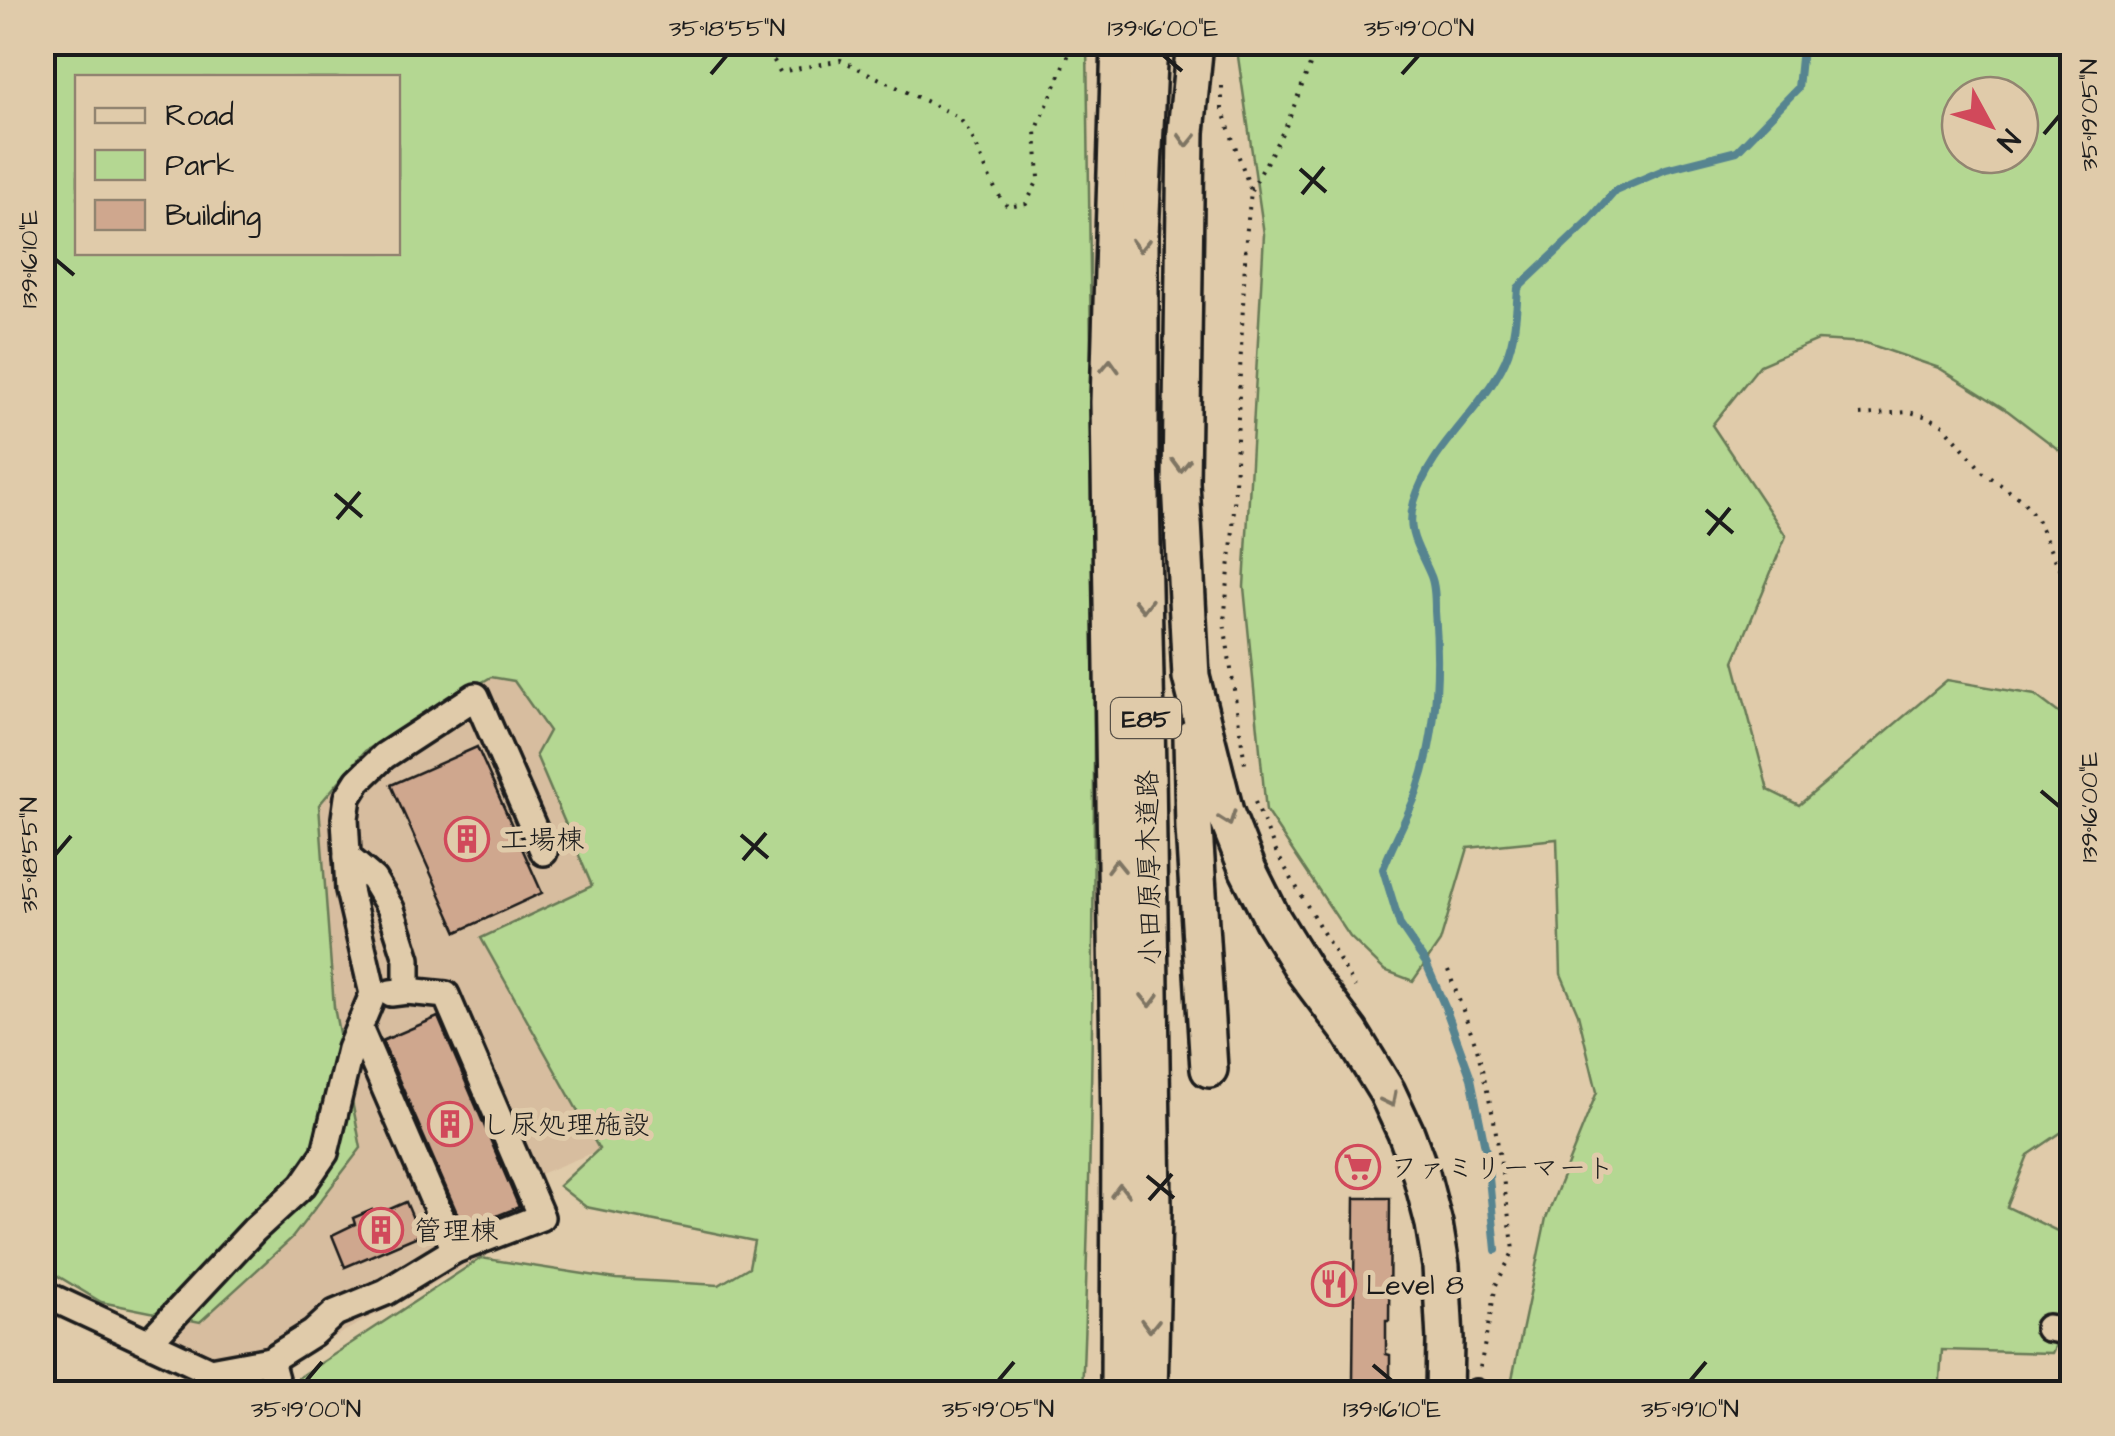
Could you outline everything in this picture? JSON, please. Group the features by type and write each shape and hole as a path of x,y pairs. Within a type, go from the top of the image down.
{"highway":[{"name":"小田原厚木道路","path":"1120,42 1108,402 1120,1130 1120,1394"},
{"name":"小田原厚木道路","path":"1148,1394 1153,1210 1140,234 1149,42"},
{"path":"1195,42 1186,132 1181,482 1194,828 1209,1069"},
{"path":"1191,677 1224,812 1248,870 1305,972 1350,1032 1387,1092 1416,1160 1441,1266 1444,1394"}],"street":[{"path":"157,1345 254,1230 303,1185 325,1154 350,1049 374,994 350,890 345,818 348,797 358,782 384,756 476,696 544,852"},
{"path":"348,857 373,879 391,909 407,959 407,991"},
{"path":"42,1294 210,1371 274,1374 335,1313 386,1292 455,1250 541,1217 446,995 407,991 374,994"},
{"path":"359,1028 455,1250"}],"path":[{"path":"764,42 780,72 841,60 958,117 969,129 994,192 1008,207 1026,204 1039,178 1036,132 1074,42"},
{"path":"1250,191 1287,124 1320,42"},
{"path":"1222,74 1222,109 1250,191 1233,529 1224,622 1246,770"},
{"path":"1860,415 1910,412 1944,426 1983,472 2023,501 2037,519 2055,562 2072,584"},
{"path":"1248,788 1277,854 1360,997"},
{"path":"1448,970 1477,1048 1494,1120 1514,1250 1496,1286 1476,1393"}],"shaded area":[{"path":"491,677 514,681 549,732 536,756 592,886 482,939 599,1150 535,1176 544,1224 276,1368 212,1381 158,1363 169,1337 185,1324 192,1241 319,805 365,751"}],"green space":[{"path":"43,43 1087,43 1094,887 1082,1393 291,1393 289,1384 481,1258 616,1279 719,1285 749,1267 754,1241 586,1207 559,1186 599,1149 481,938 592,886 536,755 549,731 514,681 491,677 365,751 319,805 334,1007 361,1148 292,1238 200,1322 101,1302 43,1267"},
{"path":"1236,43 2072,43 2072,460 2008,411 1939,368 1866,343 1818,340 1760,365 1712,425 1786,536 1734,661 1768,790 1799,805 1947,680 2035,695 2072,723 2072,1125 2028,1155 2007,1207 2072,1238 2072,1311 2052,1353 1942,1350 1939,1393 1509,1393 1546,1218 1597,1092 1578,1014 1561,974 1557,839 1468,848 1440,942 1413,981 1384,970 1350,937 1266,811 1244,587 1264,234"}],"building":[{"name":"工場棟","path":"477,747 542,893 457,932 391,785"},
{"name":"し尿処理施設","path":"438,1017 519,1207 464,1229 382,1041"},
{"path":"1355,1198 1390,1198 1386,1354 1390,1355 1390,1382 1353,1381"},
{"name":"管理棟","path":"406,1202 420,1235 345,1267 332,1235 355,1224 353,1218 372,1210 374,1216"}],"waterway":[{"path":"1496,1250 1487,1157 1471,1078 1426,963 1400,925 1383,869 1424,770 1435,702 1434,592 1412,531 1414,502 1431,466 1506,359 1514,330 1518,288 1615,191 1666,169 1737,151 1798,88 1801,58 1811,42"}],"place":[{"name":"工場棟","path":"467,839"},
{"name":"し尿処理施設","path":"450,1124"},
{"name":"ファミリーマート","path":"1358,1167"},
{"name":"管理棟","path":"381,1230"},
{"name":"Level 8","path":"1334,1284"}]}
